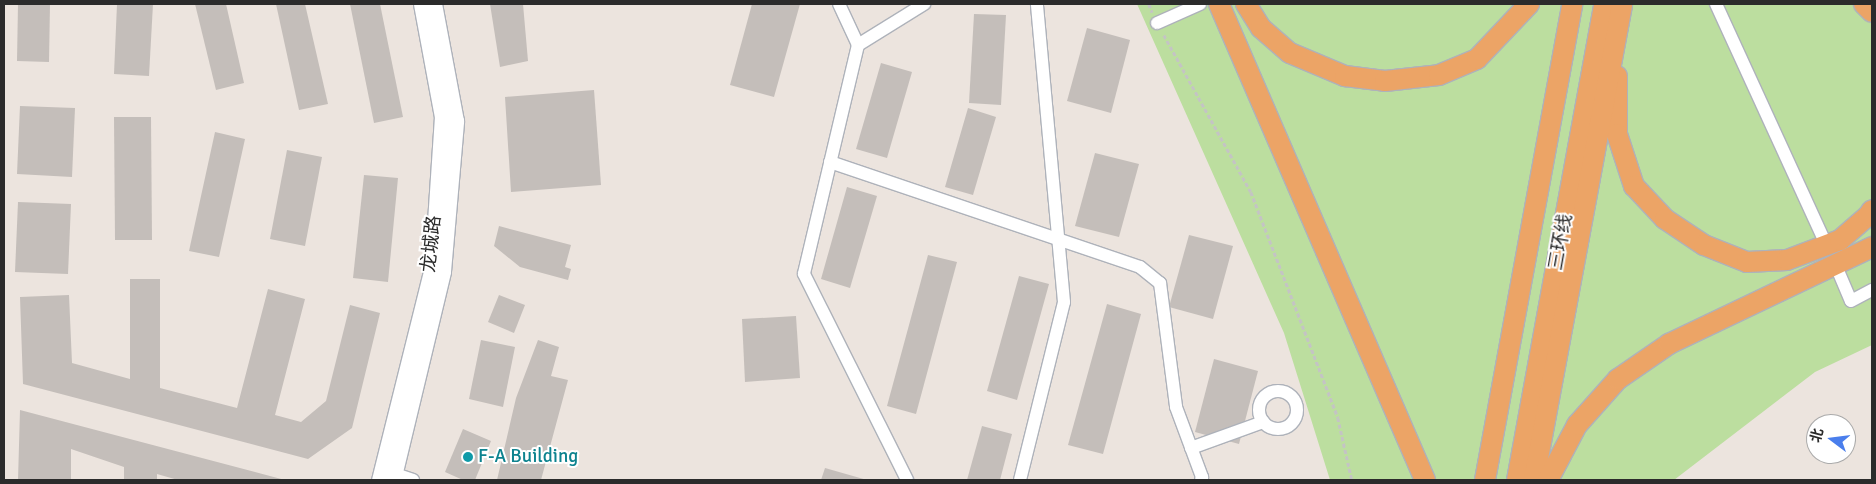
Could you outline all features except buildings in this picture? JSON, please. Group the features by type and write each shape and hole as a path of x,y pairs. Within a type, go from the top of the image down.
{"highway":[{"path":"1219,4 1425,480"},
{"path":"1246,4 1261,28 1290,53 1345,76 1385,81 1438,75 1477,59 1529,4"},
{"name":"三环线","path":"1485,480 1572,4"},
{"name":"三环线","path":"1517,480 1604,4"},
{"path":"1622,4 1617,67 1617,134 1634,186 1665,219 1704,246 1748,262 1787,260 1840,240 1868,216 1872,210"},
{"path":"1534,480 1622,4"},
{"path":"1864,4 1872,12"},
{"path":"1548,480 1578,425 1618,379 1668,344 1872,247"}],"street":[{"name":"龙城路","path":"379,480 432,267 442,117 421,4"},
{"name":"龙城路","path":"394,477 443,271 456,121 434,4"},
{"path":"858,45 924,4"},
{"path":"1020,480 1064,302 1037,4"},
{"path":"1157,23 1200,4"},
{"path":"1716,4 1822,236"},
{"path":"841,5 858,45 804,274 907,480"},
{"path":"830,162 1140,267 1160,283 1176,407 1201,480"},
{"path":"1839,273 1851,301 1872,290"},
{"path":"1191,448 1263,422"},
{"path":"394,477 413,480"}],"path":[{"path":"1148,4 1251,192 1338,418 1352,480"}],"green space":[{"path":"1137,4 1872,4 1872,345 1815,372 1674,480 1330,480 1284,333"}],"place":[{"name":"F-A Building","path":"468,457"}]}
